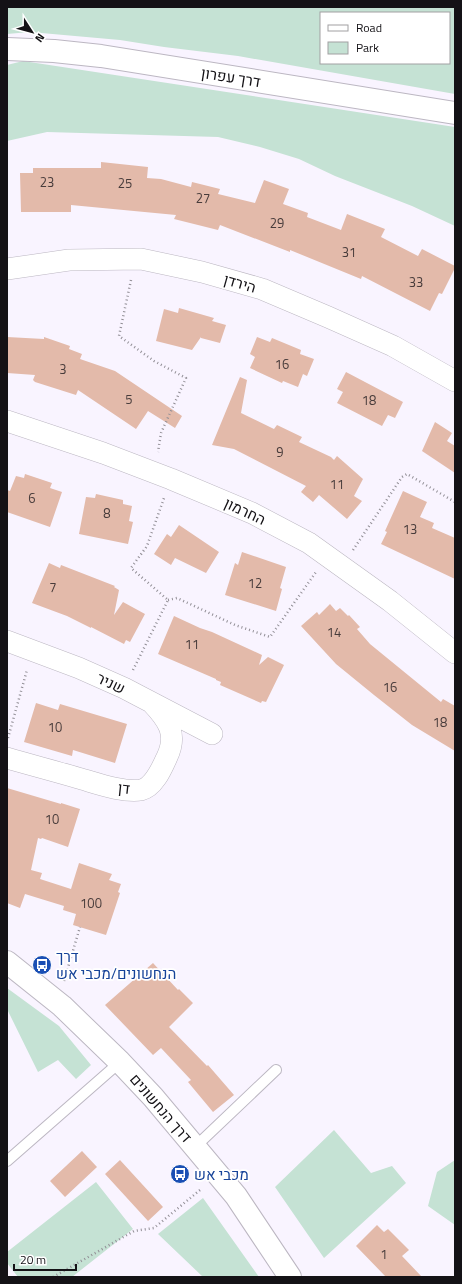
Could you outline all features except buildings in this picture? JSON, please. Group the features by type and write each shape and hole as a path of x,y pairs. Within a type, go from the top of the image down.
{"street":[{"name":"דרך עפרון","path":"7,49 54,51 101,56 455,113"},
{"name":"הירדן","path":"7,269 68,260 141,259 202,272 262,289 328,317 393,346 455,381"},
{"name":"החרמון","path":"7,421 163,476 252,514 309,543 390,600 455,653"},
{"name":"שניר","path":"7,641 79,668 124,688 212,734"},
{"name":"דן","path":"7,758 108,786 127,790 142,790 152,782 160,772 172,747 172,735 165,717 152,703"},
{"name":"דרך הנחשונים","path":"7,962 62,1006 120,1062 153,1097 236,1196 290,1277"}],"lane":[{"path":"7,1161 120,1062"},
{"path":"195,1147 276,1070"}],"path":[{"path":"131,280 119,336 154,361 186,378 161,433 163,476 147,546 132,568 168,600"},
{"path":"168,600 177,598 235,625 270,637 335,561 402,477 407,474 455,502"},
{"path":"132,671 168,600"},
{"path":"7,740 27,668"},
{"path":"62,988 80,927"},
{"path":"54,1277 134,1231 154,1228 200,1190"}],"green space":[{"path":"7,7 455,7 455,94 238,56 120,40 30,32 7,34"},
{"path":"23,61 455,127 455,226 412,206 335,176 299,159 260,147 218,137 47,132 7,141 7,65"},
{"path":"7,988 59,1026 91,1065 76,1079 58,1060 38,1072 7,1009"},
{"path":"334,1130 371,1173 392,1166 406,1183 324,1258 275,1187"},
{"path":"455,1160 455,1225 428,1206 437,1172"},
{"path":"96,1182 133,1229 72,1277 18,1277 7,1263 7,1252"},
{"path":"203,1198 259,1277 203,1277 158,1234"}],"place":[{"name":"דרך הנחשונים/מכבי אש","path":"42,965"},
{"name":"מכבי אש","path":"180,1174"}]}
